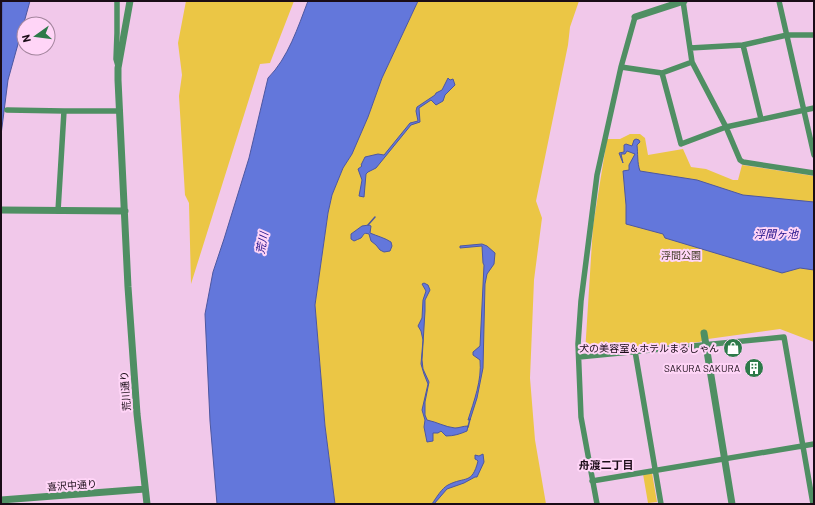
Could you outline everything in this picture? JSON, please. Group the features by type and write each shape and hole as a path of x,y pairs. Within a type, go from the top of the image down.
{"street":[{"path":"117,1 116,59 118,68"},
{"name":"荒川通り","path":"130,1 118,68 128,277 137,414 147,504"},
{"path":"597,504 582,417 579,357 581,302 597,175 621,67 634,17 683,1 692,62 726,127 740,160 743,162 814,173"},
{"path":"779,1 814,155"},
{"path":"690,48 743,45 787,35 814,35"},
{"path":"743,45 761,120"},
{"path":"621,67 662,73 692,62"},
{"path":"662,73 681,144 726,127 814,108"},
{"path":"7,110 120,111"},
{"path":"58,211 64,111"},
{"path":"2,210 125,211"},
{"path":"704,333 732,504"},
{"path":"579,357 784,337 814,504"},
{"path":"635,351 661,504"},
{"path":"592,481 814,444"},
{"name":"喜沢中通り","path":"5,500 145,489"}],"green space":[{"path":"186,1 294,1 270,63 260,64 191,284 189,203 185,195 179,96 182,75 178,43"},
{"path":"418,1 579,1 570,27 568,45 536,201 542,218 534,280 530,378 535,440 546,504 335,504 325,426 315,305 328,213 332,195 343,168 352,154 368,117 382,78"},
{"name":"浮間公園","path":"630,134 640,134 645,138 648,155 683,149 691,167 706,169 733,180 738,180 742,165 814,176 814,342 780,329 708,339 699,342 585,353 593,226 607,139 620,139"},
{"path":"652,473 657,502 648,503 643,474"}],"water":[{"path":"2,1 30,1 26,16 16,16 16,51 8,80 1,135"},
{"name":"荒川","path":"308,1 418,1 382,78 368,117 352,154 343,168 332,195 328,213 315,305 325,426 335,504 217,504 210,421 205,314 213,272 249,158 268,78 287,52"},
{"path":"448,78 450,80 453,79 455,85 445,95 443,101 436,105 431,100 419,108 420,122 411,125 376,168 366,174 364,197 359,196 362,180 358,169 362,166 361,165 365,157 378,154 384,155 410,123 418,121 416,111 417,107 442,90"},
{"name":"浮間ヶ池","path":"636,139 640,142 637,145 640,171 697,180 743,195 814,202 814,270 800,268 782,273 665,238 663,234 626,224 623,171 629,170 629,165 635,154 627,151 625,154 621,154 623,163 619,153 624,152 624,145 626,144 632,146 634,140"},
{"path":"362,226 371,226 370,233 391,242 392,246 390,251 384,252 380,250 371,241 369,234 367,233 354,241 351,239 351,234"},
{"path":"482,244 487,246 495,253 494,264 487,274 485,284 483,368 477,398 470,420 468,420 480,375 480,360 473,355 473,352 480,346 484,265 482,246 460,248 460,246"},
{"path":"424,283 428,285 430,290 425,300 425,311 422,360 423,369 429,382 425,402 425,415 427,420 448,427 455,428 468,426 467,431 454,435 446,436 441,431 438,433 433,433 433,441 427,442 424,427 425,420 422,410 428,384 421,364 423,340 418,326 422,318 423,300 426,291 422,284"},
{"path":"483,454 484,462 477,477 447,489 434,504 432,504 439,493 446,486 470,477 476,469 478,461 475,459 475,455 479,456"}],"waterway":[{"path":"368,225 375,217"},
{"path":"468,427 470,419"}],"place":[{"name":"犬の美容室＆ホテルまるしゃん","path":"733,348"},
{"name":"SAKURA SAKURA","path":"754,368"}],"district":[{"name":"舟渡二丁目","path":"606,465"}]}
